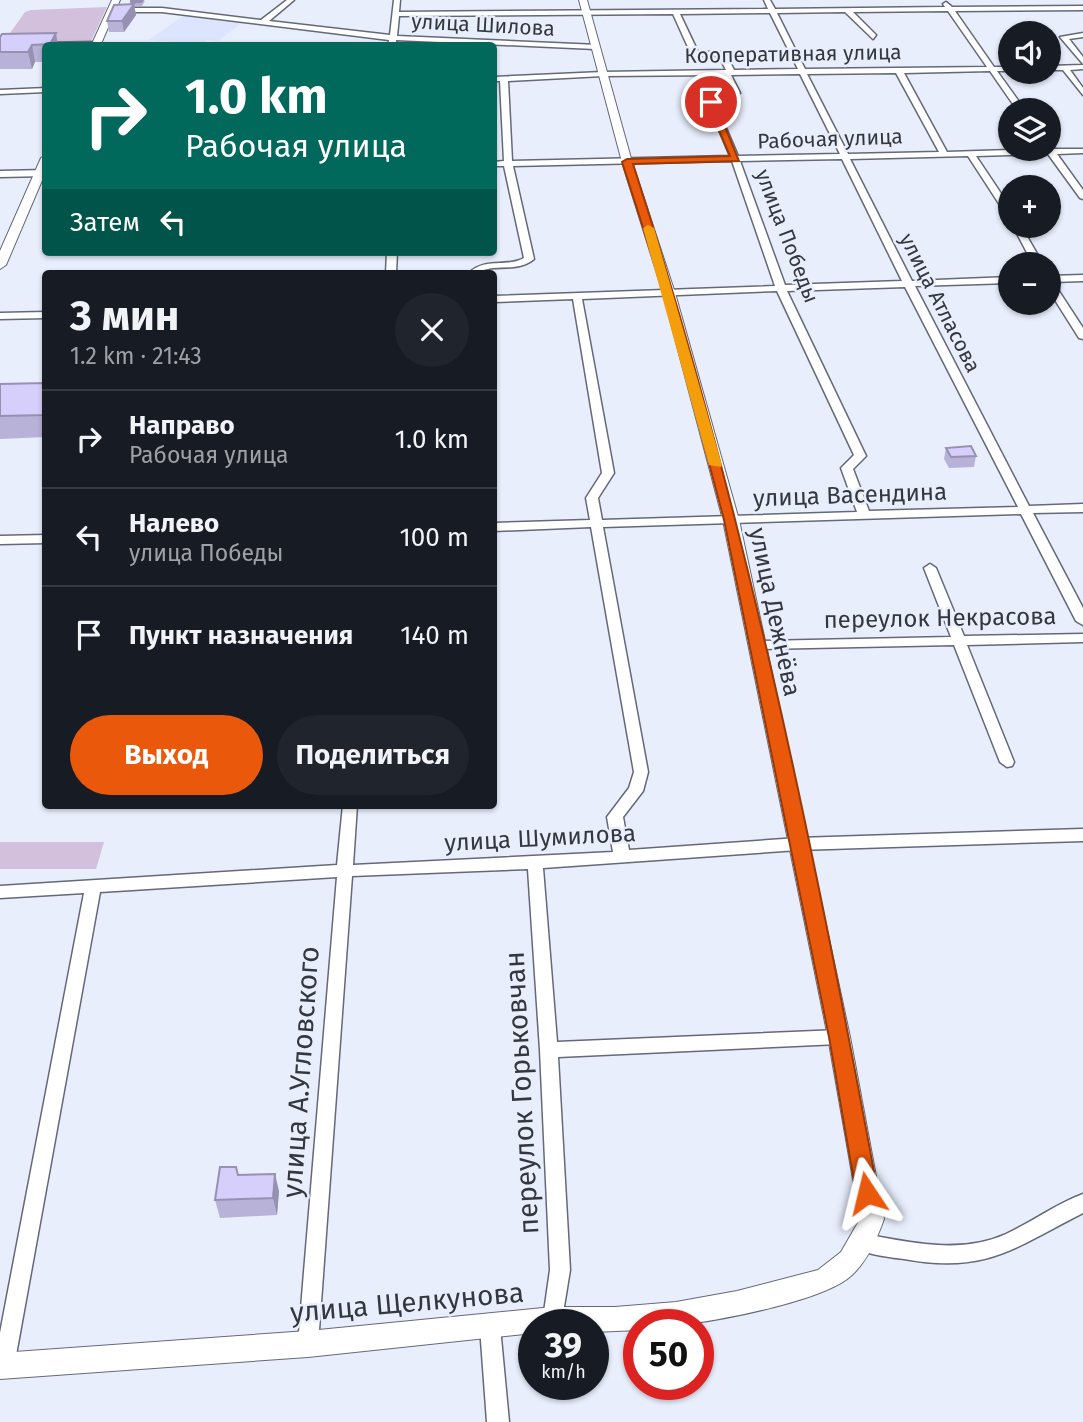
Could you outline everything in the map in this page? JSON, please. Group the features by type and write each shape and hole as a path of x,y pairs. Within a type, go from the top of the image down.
{"main road":[{"path":"97,42 116,0"},
{"name":"улица Дежнёва","path":"584,6 627,162 669,293 731,520 839,1037 872,1219 863,1243"},
{"path":"0,265 42,173"},
{"name":"улица Щелкунова","path":"609,1320 664,1316 769,1296 828,1279 863,1243"},
{"name":"улица Щелкунова","path":"2,1366 308,1343 518,1323"}],"street":[{"path":"146,9 156,0"},
{"path":"263,22 291,0"},
{"path":"852,0 857,9"},
{"path":"943,0 1013,98"},
{"path":"392,42 398,7 584,6 674,11 769,5 847,9 1083,8"},
{"name":"улица Атласова","path":"769,5 908,283 1083,621"},
{"name":"улица Шилова","path":"111,11 146,9 369,34 392,42"},
{"path":"847,9 873,37"},
{"path":"674,11 695,54 722,54 729,72"},
{"name":"улица Шилова","path":"369,34 394,28"},
{"path":"1061,68 1083,65 1064,37 1083,35"},
{"path":"26,45 42,45"},
{"name":"улица Шилова","path":"497,45 595,47"},
{"path":"1065,68 1083,93"},
{"name":"Кооперативная улица","path":"497,79 603,74 998,69"},
{"path":"899,71 944,153"},
{"name":"улица Победы","path":"729,72 727,75 736,93 716,97 711,102 736,159 782,290 860,456 847,468 864,515"},
{"path":"478,270 519,264 528,259 508,164 504,79"},
{"path":"0,92 42,90"},
{"name":"Рабочая улица","path":"1061,149 1083,150"},
{"name":"Рабочая улица","path":"497,164 998,151"},
{"path":"969,152 998,196"},
{"path":"1058,161 1083,196"},
{"path":"0,174 42,173"},
{"path":"1061,279 1083,278"},
{"path":"497,299 998,280"},
{"path":"577,296 608,473 592,498 641,772 641,780 632,800 615,817 622,856"},
{"path":"1061,301 1083,336"},
{"path":"0,316 42,315"},
{"name":"улица Васендина","path":"497,527 1083,508"},
{"path":"0,540 42,539"},
{"path":"930,568 1007,762"},
{"name":"переулок Некрасова","path":"757,645 1083,638"},
{"name":"улица А.Угловского","path":"308,1343 343,871 351,809"},
{"name":"улица Шумилова","path":"0,892 343,871 535,863 798,844 1083,835"},
{"name":"переулок Горьковчан","path":"535,863 549,1050 559,1270 554,1309"},
{"path":"2,1366 93,887"},
{"path":"549,1050 839,1037"},
{"path":"863,1243 933,1254 971,1254 1003,1243 1083,1203"},
{"path":"490,1327 498,1422"}],"shaded area":[{"path":"107,7 91,41 3,43 25,12"},
{"path":"183,16 242,23 218,41 148,40"},
{"path":"0,842 104,842 96,869 0,869"}],"building":[{"path":"134,4 122,21 107,21 114,5"},
{"path":"56,33 51,42 32,45 28,52 0,52 2,34"},
{"path":"42,383 42,415 0,416 0,384"},
{"path":"971,446 976,456 951,457 946,448"},
{"path":"220,1167 236,1167 238,1175 275,1174 273,1198 215,1200"}],"slow traffic":[{"path":"648,228 669,293 716,465"}],"route":[{"path":"711,102 736,159 627,162 669,293 731,520 839,1037 867,1193"}]}
